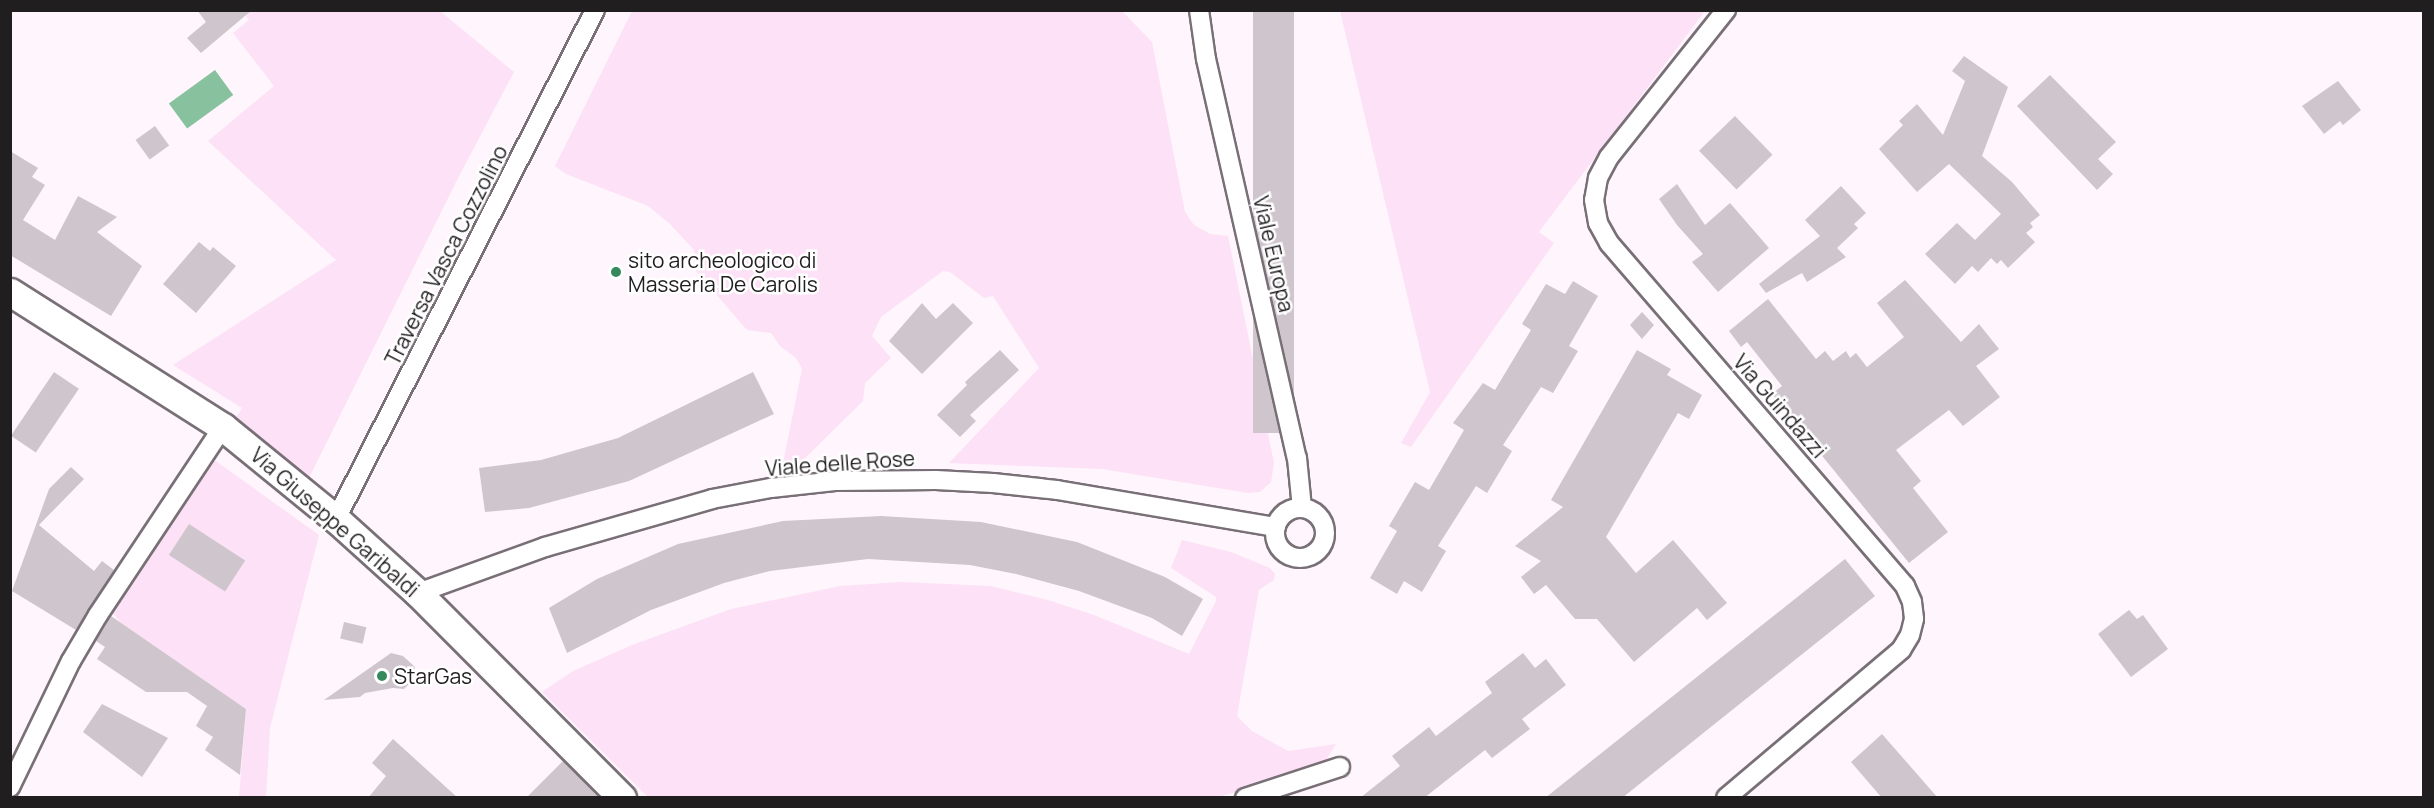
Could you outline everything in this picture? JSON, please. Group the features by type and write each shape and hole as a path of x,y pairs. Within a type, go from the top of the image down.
{"main road":[{"name":"Via Giuseppe Garibaldi","path":"10,292 223,427 336,519 418,593 622,798"}],"street":[{"name":"Traversa Vasca Cozzolino","path":"336,519 596,10"},
{"name":"Viale Europa","path":"1199,10 1206,59 1297,458 1302,508"},
{"name":"Via Guindazzi","path":"1726,10 1609,158 1598,177 1594,200 1598,223 1609,243 1905,586 1912,602 1914,619 1910,635 1901,650 1726,798"},
{"path":"10,787 71,661 98,615 223,427"},
{"name":"Viale delle Rose","path":"418,593 545,547 712,499 771,488 835,481 936,480 993,483 1057,490 1276,527"},
{"path":"1302,508 1319,517 1324,526 1325,535 1316,552 1300,558 1283,552 1275,536 1276,527 1286,513 1302,508"},
{"path":"1245,798 1340,767"}],"shaded area":[{"path":"242,11 440,11 514,72 456,182 309,478 235,419 242,408 173,365 336,260 208,141 274,86 233,33 249,20"},
{"path":"632,11 1122,11 1152,42 1185,212 1194,225 1210,234 1228,236 1274,463 1271,482 1260,492 1248,493 1102,469 949,463 1039,368 993,296 984,298 950,272 943,271 881,317 872,336 891,358 865,383 863,401 796,467 782,468 802,369 796,358 780,346 771,333 747,330 696,271 694,250 670,224 648,206 566,174 555,166"},
{"path":"1340,11 1705,11 1539,232 1554,243 1411,447 1401,443 1430,392"},
{"path":"215,70 233,95 187,129 169,104"},
{"path":"213,459 319,535 270,728 266,797 239,797 246,709 121,623 112,612"},
{"path":"1182,540 1231,552 1270,568 1275,574 1274,580 1259,590 1237,716 1252,731 1288,751 1336,744 1326,760 1291,775 1219,797 648,797 542,692 573,671 632,645 731,609 840,586 901,582 991,586 1048,600 1094,615 1189,654 1216,597 1171,568"}],"building":[{"path":"197,10 252,10 201,53 187,38 206,22"},
{"path":"1253,10 1294,10 1294,433 1253,433"},
{"path":"1964,56 2008,87 1982,156 2012,182 2040,215 2030,223 2033,227 2026,233 2035,242 2008,268 2001,260 1997,264 1991,258 1978,272 1972,266 1955,284 1925,254 1957,223 1975,240 2001,214 1949,164 1917,192 1879,149 1903,125 1899,121 1917,104 1943,135 1965,81 1952,71"},
{"path":"2050,75 2116,142 2098,159 2113,174 2097,190 2017,106"},
{"path":"2338,81 2361,110 2343,125 2340,121 2324,134 2302,106"},
{"path":"1735,116 1773,155 1737,190 1699,151"},
{"path":"155,126 169,145 150,160 136,140"},
{"path":"10,151 38,168 32,177 45,185 23,220 55,240 78,196 117,217 97,232 142,266 111,316 10,255"},
{"path":"1677,184 1705,225 1730,203 1769,248 1718,292 1692,262 1703,254 1677,225 1659,199"},
{"path":"1841,186 1866,213 1854,224 1858,228 1837,248 1846,257 1807,282 1802,273 1766,293 1759,284 1820,236 1805,220"},
{"path":"199,242 210,251 213,247 236,266 196,313 163,284"},
{"path":"1905,280 1961,342 1979,324 1999,349 1976,366 2000,397 1963,426 1949,410 1896,450 1921,481 1913,488 1948,532 1909,563 1772,394 1782,386 1747,342 1741,347 1729,331 1768,299 1816,359 1825,351 1833,361 1846,351 1850,358 1856,353 1867,367 1904,337 1877,303"},
{"path":"1573,281 1598,296 1569,346 1578,351 1553,393 1541,387 1503,445 1512,451 1487,493 1476,486 1438,546 1446,551 1422,592 1404,581 1397,594 1370,578 1397,531 1389,526 1415,482 1429,490 1464,430 1453,423 1483,383 1495,390 1531,330 1522,324 1546,284 1565,294"},
{"path":"922,303 936,319 953,303 973,323 922,374 889,341"},
{"path":"1642,312 1654,325 1642,339 1630,325"},
{"path":"1000,350 1019,370 970,415 976,421 960,437 937,415 967,385 965,382"},
{"path":"1637,350 1671,369 1667,375 1702,395 1689,419 1678,413 1606,537 1636,573 1673,540 1727,603 1707,620 1697,608 1634,662 1597,619 1575,619 1546,585 1534,594 1521,577 1541,561 1515,546 1563,507 1551,500"},
{"path":"54,372 79,389 36,453 11,436"},
{"path":"753,372 774,414 629,481 529,508 485,512 479,468 541,460 618,438"},
{"path":"71,467 84,479 39,525 94,571 102,561 114,570 76,630 12,591 49,489"},
{"path":"881,516 981,522 1077,542 1165,577 1203,599 1182,636 1152,618 1079,591 1016,574 970,565 868,559 770,571 724,583 651,610 567,653 549,608 597,579 678,544 783,521"},
{"path":"189,524 245,560 225,592 169,555"},
{"path":"1845,559 1875,596 1622,798 1545,798"},
{"path":"2129,610 2137,619 2143,615 2168,649 2131,677 2098,634"},
{"path":"111,616 246,709 240,775 205,750 213,737 196,726 207,706 187,692 146,692 97,659 105,647 96,641"},
{"path":"344,622 366,627 363,644 340,639"},
{"path":"391,653 403,656 415,667 411,682 404,689 393,688 365,693 360,697 324,700"},
{"path":"1523,653 1535,668 1546,659 1566,685 1522,719 1530,729 1492,758 1485,750 1424,798 1360,798 1400,766 1392,756 1429,727 1436,736 1492,693 1485,682"},
{"path":"102,704 168,738 142,777 83,732"},
{"path":"1882,734 1938,798 1882,798 1851,762"},
{"path":"393,739 458,798 368,798 386,776 372,763"},
{"path":"563,761 599,798 526,798"}],"place":[{"name":"sito archeologico di Masseria De Carolis","path":"616,272"},
{"name":"StarGas","path":"382,676"}]}
